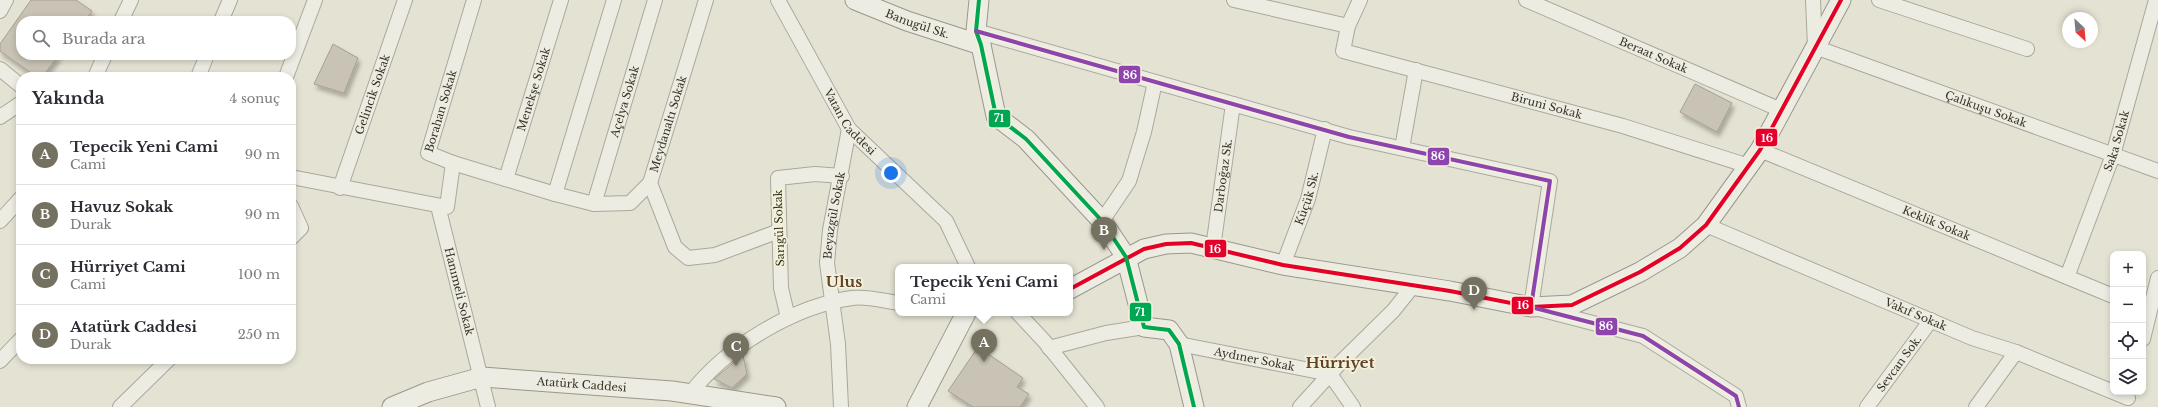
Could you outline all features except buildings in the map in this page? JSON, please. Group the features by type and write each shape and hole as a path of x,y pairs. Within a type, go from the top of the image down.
{"main road":[{"name":"Banugül Sk.","path":"855,0 906,21 979,38"},
{"path":"979,0 979,38 996,116 1026,139 1102,221 1126,257 1144,327 1169,330 1179,344 1194,407"},
{"path":"1073,287 1126,257 1144,249 1166,244 1191,243 1283,264 1450,291 1531,307 1572,305 1608,289 1680,248 1706,225 1755,158 1841,0"},
{"path":"917,407 964,316"},
{"name":"Atatürk Caddesi","path":"397,406 428,392 482,377 690,394 776,407"}],"street":[{"path":"0,11 6,0"},
{"path":"123,16 131,0"},
{"path":"223,16 230,0"},
{"path":"296,50 315,0"},
{"name":"Gelincik Sokak","path":"340,188 405,0"},
{"name":"Borahan Sokak","path":"453,163 428,153 474,0"},
{"name":"Menekşe Sokak","path":"506,179 561,0"},
{"path":"555,194 614,0"},
{"name":"Açelya Sokak","path":"594,204 655,0"},
{"name":"Meydanaltı Sokak","path":"453,163 555,194 594,204 630,203 650,183 706,0"},
{"name":"Vatan Caddesi","path":"778,0 850,129 946,221 967,264"},
{"path":"1234,0 1348,26 1360,0"},
{"name":"Beraat Sokak","path":"1526,0 1781,110"},
{"path":"1813,0 1815,47"},
{"path":"1878,0 2027,49"},
{"name":"Saka Sokak","path":"2067,277 2113,155 2156,0"},
{"name":"Biruni Sokak","path":"1348,26 1343,51 1623,126 1755,158"},
{"path":"979,38 1155,82 1325,129 1550,181 1531,307 1643,336 1736,396 1739,407"},
{"name":"Çalıkuşu Sokak","path":"1815,47 2158,171"},
{"path":"97,72 103,60"},
{"path":"200,72 205,60"},
{"path":"288,72 292,60"},
{"path":"0,69 16,82"},
{"path":"1402,148 1416,70"},
{"path":"1102,221 1129,181 1144,132 1155,82"},
{"name":"Darboğaz Sk.","path":"1213,248 1233,104"},
{"path":"1,115 16,106"},
{"name":"Beyazgül Sokak","path":"842,407 838,344 827,263 830,230 842,176 850,129"},
{"name":"Küçük Sk.","path":"1283,264 1308,199 1325,129"},
{"name":"Keklik Sokak","path":"1755,158 2110,295"},
{"path":"296,178 340,188 443,207 453,163"},
{"name":"Sarıgül Sokak","path":"788,318 781,288 778,178 815,174 842,176"},
{"path":"650,183 674,247 688,258 715,255 779,231"},
{"path":"0,220 16,203"},
{"name":"Hanımeli Sokak","path":"443,207 488,407"},
{"path":"296,217 301,228 296,233"},
{"name":"Vakıf Sokak","path":"1706,225 1972,338 2016,352 2128,399"},
{"path":"2146,327 2158,278"},
{"path":"1300,407 1330,374 1393,311 1413,286"},
{"path":"690,394 718,363 744,344 801,311 832,302 854,298 895,303"},
{"path":"1021,316 1097,407"},
{"name":"Sevcan Sok.","path":"1868,407 1931,320"},
{"path":"1049,348 1106,333 1144,327"},
{"path":"0,361 16,344"},
{"name":"Aydıner Sokak","path":"1179,344 1330,374"},
{"path":"1976,407 2016,352"},
{"path":"120,407 164,364"},
{"path":"1330,374 1353,407"}],"transit line":[{"name":"71","path":"979,0 976,31 981,45 996,116 1026,139 1102,221 1126,257 1144,327 1169,330 1179,344 1194,407"},
{"name":"16","path":"1073,287 1144,249 1166,244 1191,243 1283,265 1450,291 1531,307 1572,305 1640,272 1680,248 1706,225 1760,150 1841,0"},
{"name":"86","path":"976,31 1349,137 1550,181 1531,307 1643,336 1736,396 1739,407"}],"place":[{"name":"Havuz Sokak","path":"1104,250"},
{"name":"Atatürk Caddesi","path":"1474,310"},
{"name":"Tepecik Yeni Cami","path":"984,362"},
{"name":"Hürriyet Cami","path":"736,366"}],"district":[{"name":"Ulus","path":"844,282"},
{"name":"Hürriyet","path":"1340,363"}]}
